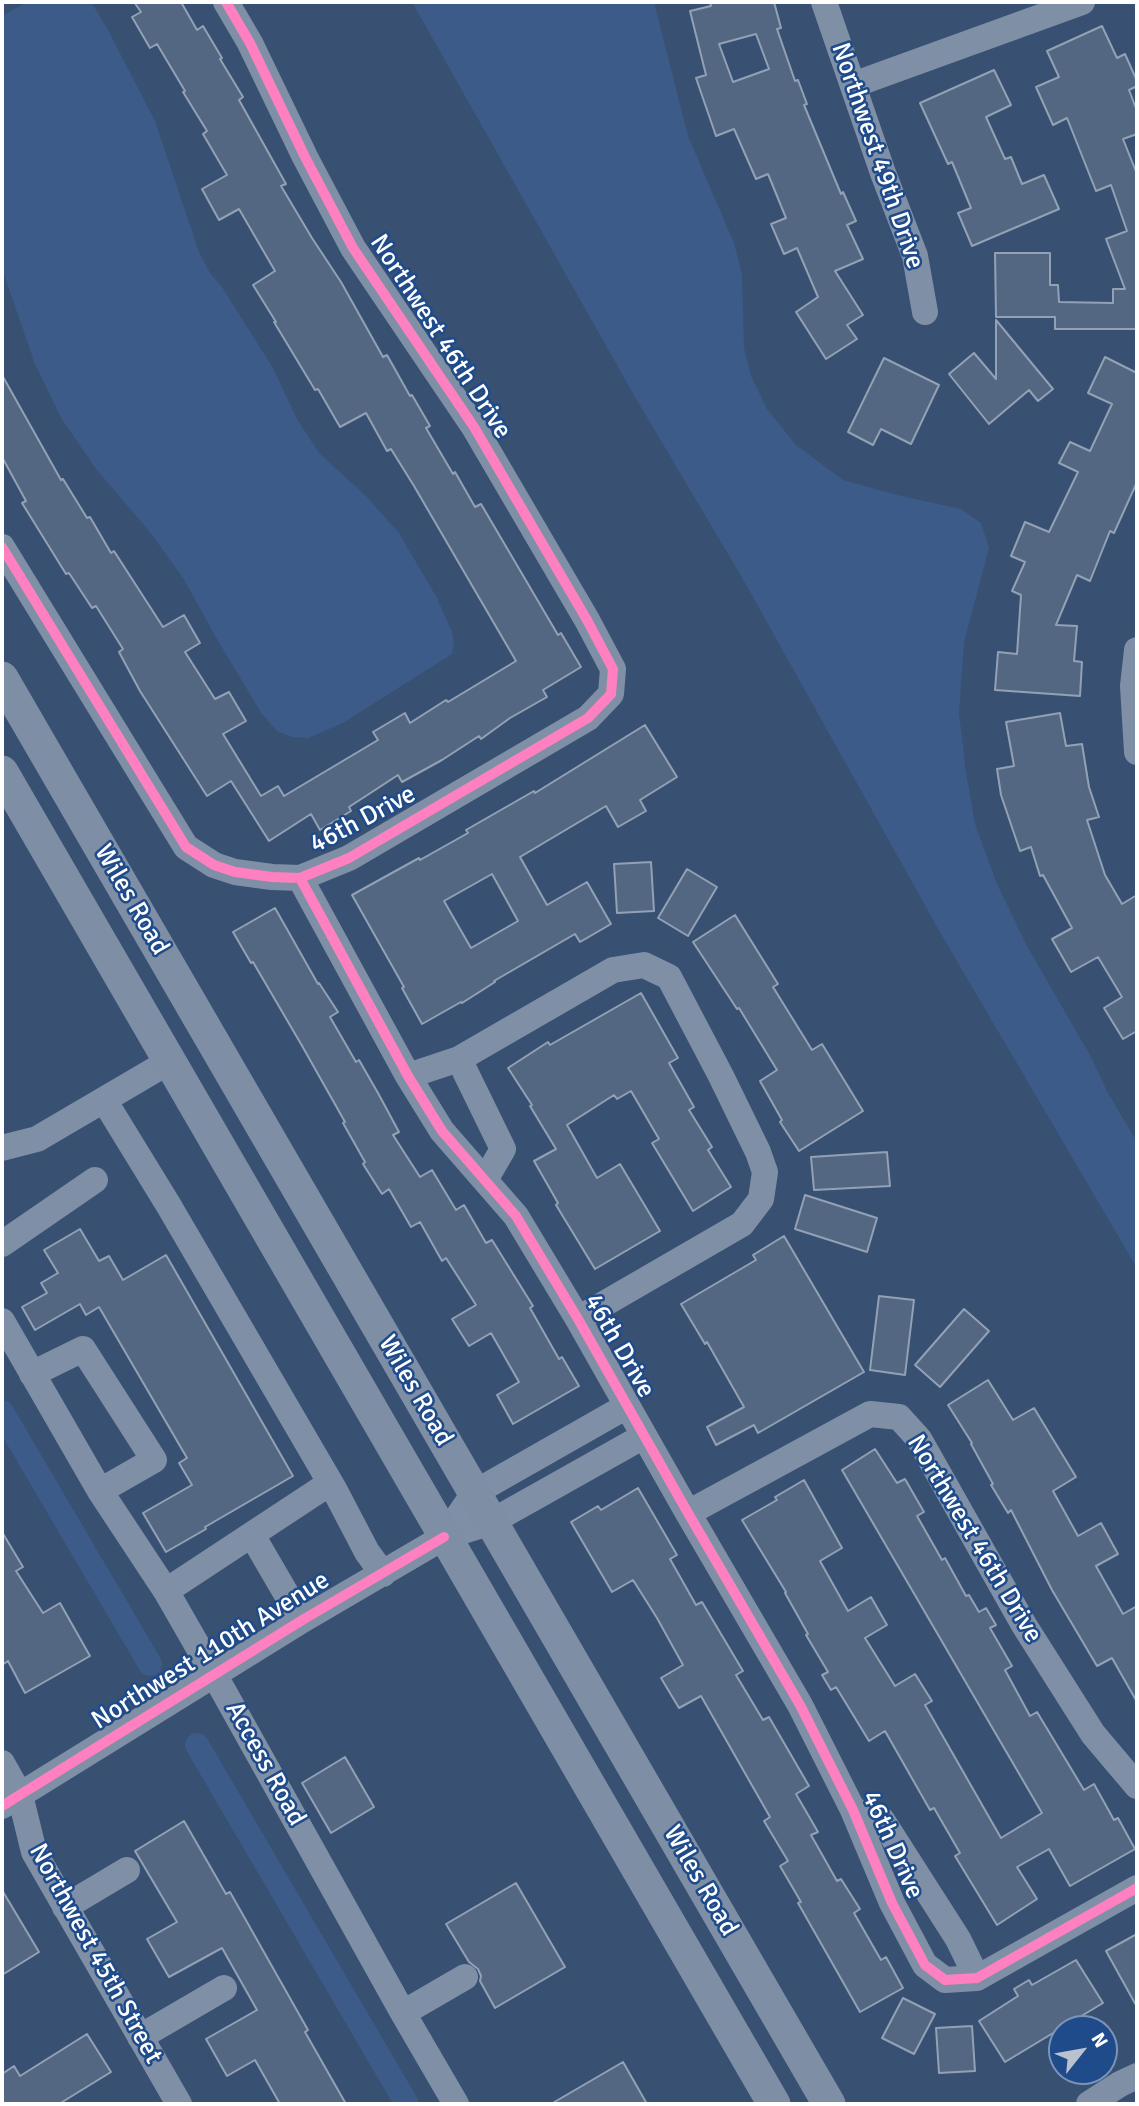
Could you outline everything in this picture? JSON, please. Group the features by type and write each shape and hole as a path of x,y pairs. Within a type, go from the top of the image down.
{"main road":[{"name":"Wiles Road","path":"2,678 829,2104"},
{"name":"Wiles Road","path":"2,772 774,2104"},
{"path":"170,1061 209,1070 240,1088"}],"street":[{"name":"Northwest 46th Drive","path":"226,2 250,43 353,248 474,428 587,620 613,669 611,694"},
{"name":"Northwest 49th Drive","path":"824,2 883,173 915,256 925,312"},
{"path":"853,85 1082,2"},
{"path":"2,547 186,847 214,864 235,872 300,878"},
{"path":"1137,650 1133,686 1137,752"},
{"name":"46th Drive","path":"611,694 588,719 349,858 300,878 408,1076 442,1131 516,1216 800,1705 853,1810 892,1903 925,1965 945,1980 977,1978 1137,1888"},
{"name":"46th Drive","path":"408,1076 459,1059 613,970 644,965 669,977 758,1152 765,1172 761,1199 742,1224 578,1319"},
{"path":"459,1059 503,1149 485,1180"},
{"path":"2,1148 37,1139 170,1061"},
{"path":"104,1100 176,1218 330,1483 367,1552 383,1574"},
{"path":"2,1244 95,1180"},
{"name":"Access Road","path":"2,1321 100,1491 166,1591 456,2104"},
{"path":"32,1374 83,1349 153,1460 100,1491"},
{"path":"474,1493 627,1406"},
{"name":"Northwest 46th Drive","path":"688,1513 870,1414 899,1416 919,1438 1024,1625 1093,1734 1137,1786"},
{"path":"491,1522 644,1436"},
{"path":"166,1591 330,1483"},
{"name":"Northwest 110th Avenue","path":"444,1537 474,1493"},
{"name":"Northwest 110th Avenue","path":"11,1801 303,1619 444,1537 491,1522"},
{"path":"252,1535 303,1619"},
{"name":"Northwest 45th Street","path":"2,1763 11,1801 34,1852 140,2037 173,2102"},
{"name":"46th Drive","path":"853,1810 883,1820 957,1939 977,1978"},
{"path":"65,1907 127,1870"},
{"path":"403,2013 465,1977"},
{"path":"140,2037 224,1988"},
{"path":"1089,2104 1137,2076"}],"water":[{"path":"27,2 89,2 93,5 155,121 199,252 210,273 222,287 273,368 297,419 319,453 366,496 399,533 437,598 452,632 452,654 343,723 308,738 292,737 277,731 262,714 183,578 149,531 96,469 61,418 35,364 2,269 2,16"},
{"path":"412,2 654,2 688,136 734,243 742,274 744,348 751,376 767,409 796,445 843,480 961,509 981,523 989,548 964,642 959,713 975,824 997,884 1027,946 1137,1142 1137,1268 941,934 744,581 635,397"}],"building":[{"path":"134,2 181,2 197,30 203,26 243,97 239,100 286,184 281,186 341,282 383,357 387,355 410,396 412,395 430,426 426,428 453,474 455,472 475,507 481,504 558,635 561,633 581,667 543,690 547,697 510,718 481,739 479,736 402,782 398,775 349,807 351,811 320,830 311,814 269,841 231,781 207,796 140,691 119,652 123,649 96,606 92,608 69,573 66,574 22,503 26,501 2,457 2,375 61,480 63,479 87,518 90,517 111,553 114,551 163,627 184,615 200,643 185,652 215,699 229,692 246,721 223,734 261,796 278,786 284,796 378,740 373,732 405,713 410,723 516,661 414,486 391,449 387,451 366,413 340,427 274,322 253,285 275,271 239,209 219,220 202,189 227,175 203,134 207,131 157,44 150,48 132,17 141,12"},
{"path":"710,2 774,2 781,28 777,29 795,81 798,80 807,104 804,105 841,194 843,192 856,221 847,225 863,259 835,271 863,315 847,325 857,339 826,359 796,312 818,297 797,248 784,254 771,224 786,218 768,174 756,179 734,129 716,136 696,78 706,75 690,11 711,6","holes":["756,34 769,69 733,82 719,44"]},
{"path":"1102,26 1117,58 1125,54 1137,81 1137,86 1129,90 1137,111 1137,134 1123,139 1137,174 1137,329 1055,329 1055,317 996,317 995,253 1050,253 1050,285 1058,285 1059,302 1113,303 1113,289 1125,289 1106,239 1127,231 1111,185 1096,191 1067,118 1053,125 1036,87 1059,77 1047,51"},
{"path":"994,70 1011,105 986,117 1005,159 1011,157 1022,184 1044,175 1059,209 972,246 958,213 971,208 952,162 948,164 920,103"},
{"path":"996,320 1053,389 1038,401 1029,390 989,424 949,374 974,353 996,379"},
{"path":"1105,357 1137,373 1137,482 1114,533 1110,531 1090,581 1077,575 1056,625 1077,626 1074,661 1082,662 1080,696 995,690 998,652 1017,654 1021,595 1012,591 1025,562 1011,556 1025,522 1049,532 1078,472 1059,463 1070,442 1090,451 1112,404 1088,393"},
{"path":"884,358 939,385 911,444 881,429 873,445 848,432"},
{"path":"1060,713 1066,746 1082,744 1089,787 1099,817 1087,820 1105,875 1122,904 1137,895 1137,1031 1123,1039 1104,1008 1122,997 1098,957 1071,972 1052,939 1072,928 1043,875 1040,876 1031,847 1020,851 1001,795 997,769 1014,766 1006,722"},
{"path":"645,725 677,777 640,800 646,811 618,827 606,806 520,857 547,905 587,882 611,924 580,942 575,934 462,1003 422,1024 352,895 419,858 420,860 468,833 466,830 534,791 535,793","holes":["492,874 518,921 471,948 444,901"]},
{"path":"651,862 654,911 617,913 614,864"},
{"path":"687,869 717,887 688,936 658,918"},
{"path":"275,908 318,984 338,1012 330,1017 356,1062 359,1060 399,1132 393,1135 420,1177 432,1170 456,1210 464,1205 486,1243 492,1240 533,1306 530,1308 559,1359 562,1357 579,1386 513,1424 497,1395 519,1382 491,1333 469,1346 452,1319 476,1305 446,1258 442,1261 420,1222 411,1227 389,1189 382,1194 363,1164 365,1162 343,1123 345,1122 301,1044 233,932"},
{"path":"735,915 778,984 773,987 812,1050 822,1044 863,1111 799,1151 780,1122 782,1120 760,1081 777,1070 739,1008 737,1009 693,942"},
{"path":"641,993 678,1058 669,1063 694,1107 689,1110 712,1147 708,1150 731,1187 693,1211 652,1143 659,1139 631,1091 617,1099 614,1095 567,1125 597,1178 620,1164 660,1231 595,1269 556,1205 558,1203 534,1161 556,1149 508,1068 548,1042 550,1045"},
{"path":"887,1152 890,1186 814,1190 811,1157"},
{"path":"805,1195 877,1218 867,1252 795,1229"},
{"path":"80,1229 99,1261 109,1256 123,1280 166,1255 293,1476 166,1552 143,1513 192,1485 179,1463 187,1458 99,1307 86,1315 80,1304 35,1330 22,1307 47,1293 41,1283 58,1273 44,1250"},
{"path":"784,1236 864,1372 758,1433 754,1425 716,1445 707,1427 744,1407 707,1342 705,1344 681,1304 756,1260 753,1255"},
{"path":"879,1296 914,1300 905,1375 870,1370"},
{"path":"964,1309 989,1331 940,1387 915,1365"},
{"path":"988,1380 1013,1420 1034,1408 1076,1477 1053,1491 1078,1536 1101,1523 1118,1554 1096,1566 1123,1614 1137,1606 1137,1702 1112,1658 1097,1666 1052,1590 1011,1510 1008,1513 991,1485 993,1484 972,1443 948,1405"},
{"path":"875,1449 897,1483 905,1479 924,1512 917,1516 966,1596 969,1595 979,1612 986,1608 996,1625 990,1628 1012,1666 1005,1670 1030,1716 1037,1712 1084,1790 1094,1784 1114,1820 1118,1818 1135,1849 1070,1886 1049,1849 1017,1867 1037,1899 997,1925 955,1856 960,1853 934,1808 930,1810 885,1731 869,1741 836,1687 831,1690 822,1675 828,1672 806,1635 808,1634 786,1592 742,1520 777,1500 775,1497 804,1480 842,1548 820,1561 848,1611 871,1597 887,1625 865,1638 895,1686 915,1674 932,1701 925,1705 1001,1838 1042,1813 842,1470"},
{"path":"638,1488 677,1555 670,1559 696,1605 702,1602 743,1671 736,1675 763,1720 769,1717 809,1786 796,1794 818,1832 811,1835 837,1881 841,1879 860,1909 854,1913 881,1960 886,1957 903,1988 860,2012 780,1866 788,1861 764,1821 770,1817 701,1696 679,1708 661,1678 683,1665 657,1618 633,1580 612,1592 571,1522 598,1506 601,1510"},
{"path":"2,1532 23,1567 16,1571 43,1613 60,1603 90,1656 25,1693 8,1661 2,1665"},
{"path":"345,1757 374,1807 331,1833 302,1783"},
{"path":"184,1821 226,1894 230,1892 308,2030 305,2032 346,2104 280,2104 255,2060 227,2076 206,2039 257,2010 222,1948 169,1977 147,1939 177,1922 135,1851"},
{"path":"516,1883 565,1967 495,2008 480,1981 478,1969 469,1962 446,1924"},
{"path":"2,1890 39,1952 2,1975"},
{"path":"1137,1934 1137,2007 1106,1951"},
{"path":"1076,1960 1103,2003 1083,2015 1048,2015 1048,2036 1005,2062 979,2021 1018,1996 1014,1989 1029,1980 1032,1985"},
{"path":"903,1998 935,2014 914,2054 882,2038"},
{"path":"972,2026 975,2071 939,2073 936,2028"},
{"path":"87,2034 111,2072 59,2104 2,2104 2,2074 14,2066 20,2076"},
{"path":"623,2062 647,2104 551,2104"}],"waterway":[{"path":"2,1412 150,1664"},
{"path":"197,1745 407,2104"}],"cycle path":[{"path":"2,547 186,847 214,865 235,872 300,878 349,858 588,718 611,694 613,669 587,620 474,427 353,248 250,43 226,2"},
{"path":"300,878 408,1076 442,1131 516,1216 800,1705 853,1810 892,1903 925,1965 945,1980 977,1978 1137,1888"},
{"path":"2,1806 304,1619 444,1537"}]}
